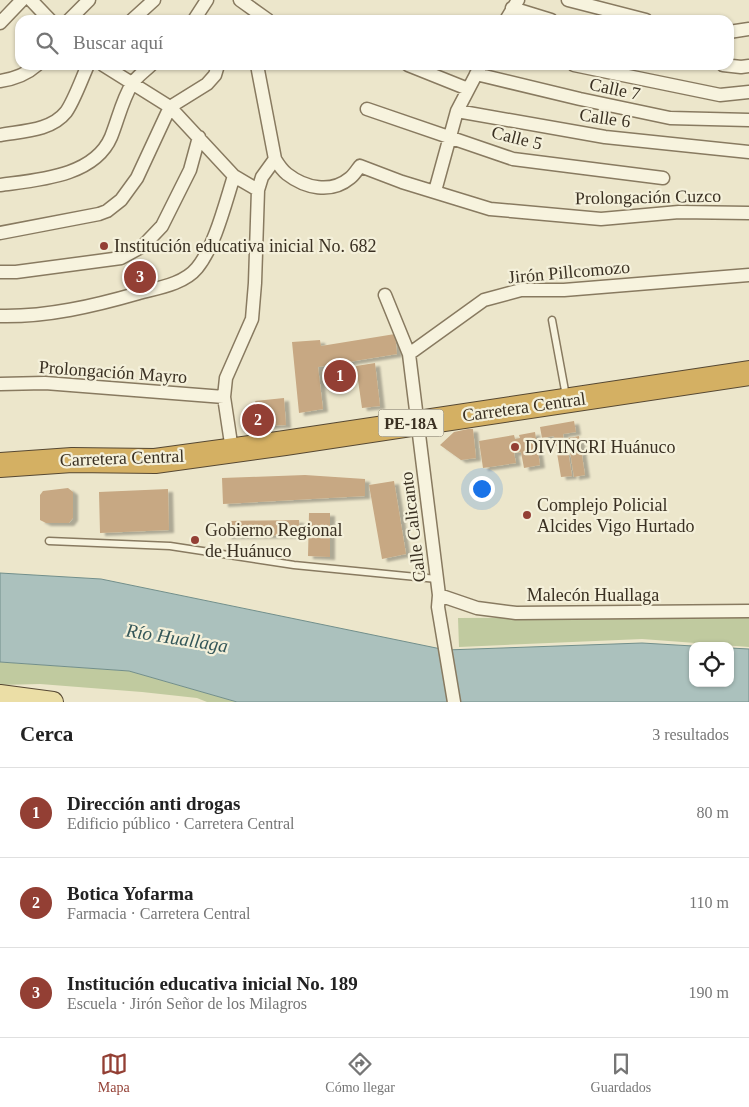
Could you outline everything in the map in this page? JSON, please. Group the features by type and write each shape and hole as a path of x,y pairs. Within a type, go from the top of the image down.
{"highway":[{"name":"Carretera Central","path":"0,465 72,460 155,461 749,374"},
{"name":"PE-18A","path":"0,482 72,460"}],"main road":[{"path":"0,695 52,702"}],"street":[{"path":"0,23 22,0"},
{"path":"32,0 46,15"},
{"path":"74,15 89,0"},
{"path":"138,15 154,0"},
{"path":"197,15 207,0"},
{"path":"240,0 261,15"},
{"path":"568,0 623,15"},
{"path":"509,15 515,4 540,15"},
{"path":"734,31 749,29"},
{"path":"734,66 749,66"},
{"path":"0,81 17,77 29,70"},
{"path":"0,134 43,127 57,121 66,111 86,70"},
{"path":"111,70 170,107 234,176 258,190"},
{"path":"0,185 53,177 78,170 100,154 110,140 132,83 146,70"},
{"path":"0,233 99,214 115,205 130,189 137,178 170,107 207,84 215,75 216,70"},
{"path":"232,450 224,397 226,378 252,318 258,190 262,178 275,159 258,70"},
{"path":"420,70 468,89"},
{"path":"435,191 457,111 478,70"},
{"name":"Calle 7","path":"478,70 580,99 670,118 749,120"},
{"path":"598,70 720,95 749,92"},
{"name":"Calle 5","path":"367,109 513,159 663,178"},
{"name":"Calle 6","path":"457,111 605,137 749,152"},
{"path":"0,272 16,272 121,258 143,246 162,226 190,170 199,138"},
{"name":"Prolongación Cuzco","path":"275,159 286,173 300,183 320,188 334,187 350,178 360,166 402,182 490,209 601,220 679,212 749,213"},
{"path":"0,316 18,317 89,307 178,282 196,270 207,254 234,176"},
{"name":"Jirón Pillcomozo","path":"409,354 484,300 521,290 564,290 749,275"},
{"name":"Calle Calicanto","path":"385,295 409,354 439,595 438,607 454,702"},
{"name":"Prolongación Mayro","path":"0,384 45,383 224,397"},
{"name":"Malecón Huallaga","path":"439,595 477,608 516,613 749,611"}],"lane":[{"path":"552,320 567,400"},
{"path":"50,541 170,546 294,565 436,579"}],"green space":[{"path":"749,617 749,647 734,646 734,642 689,643 642,639 459,647 458,618"},
{"path":"0,662 129,671 237,702 207,702 197,698 142,692 40,684 0,685"}],"water":[{"name":"Río Huallaga","path":"0,573 101,579 446,650 642,643 689,646 689,687 734,687 734,648 749,649 749,702 237,702 129,671 0,662"}],"building":[{"path":"395,334 397,354 318,367 323,409 299,413 292,342 320,340 321,346"},
{"path":"375,363 380,406 362,408 356,366"},
{"path":"284,398 286,425 260,426 254,422 253,406 256,403 255,401"},
{"path":"574,421 576,432 563,434 564,444 555,446 554,436 542,438 540,427"},
{"path":"473,429 476,458 461,460 440,445 454,432"},
{"path":"535,432 540,465 524,468 521,452 514,453 516,463 483,468 479,441 514,435 515,439 520,438 519,435"},
{"path":"579,436 585,475 574,477 568,438"},
{"path":"568,451 572,476 561,477 557,453"},
{"path":"305,475 365,479 365,496 223,504 222,478"},
{"path":"394,481 406,554 382,559 369,485"},
{"path":"68,488 73,492 73,518 69,523 46,523 40,520 40,495 43,491"},
{"path":"168,489 169,530 100,533 99,492"},
{"path":"309,513 330,513 330,557 308,556"},
{"path":"299,520 300,535 226,536 226,521"}],"place":[{"name":"Institución educativa inicial No. 682","path":"104,246"},
{"name":"Institución educativa inicial No. 189","path":"140,277"},
{"name":"Dirección anti drogas","path":"340,376"},
{"name":"Botica Yofarma","path":"258,420"},
{"name":"DIVINCRI Huánuco","path":"515,447"},
{"name":"Complejo Policial Alcides Vigo Hurtado","path":"527,515"},
{"name":"Gobierno Regional de Huánuco","path":"195,540"}]}
